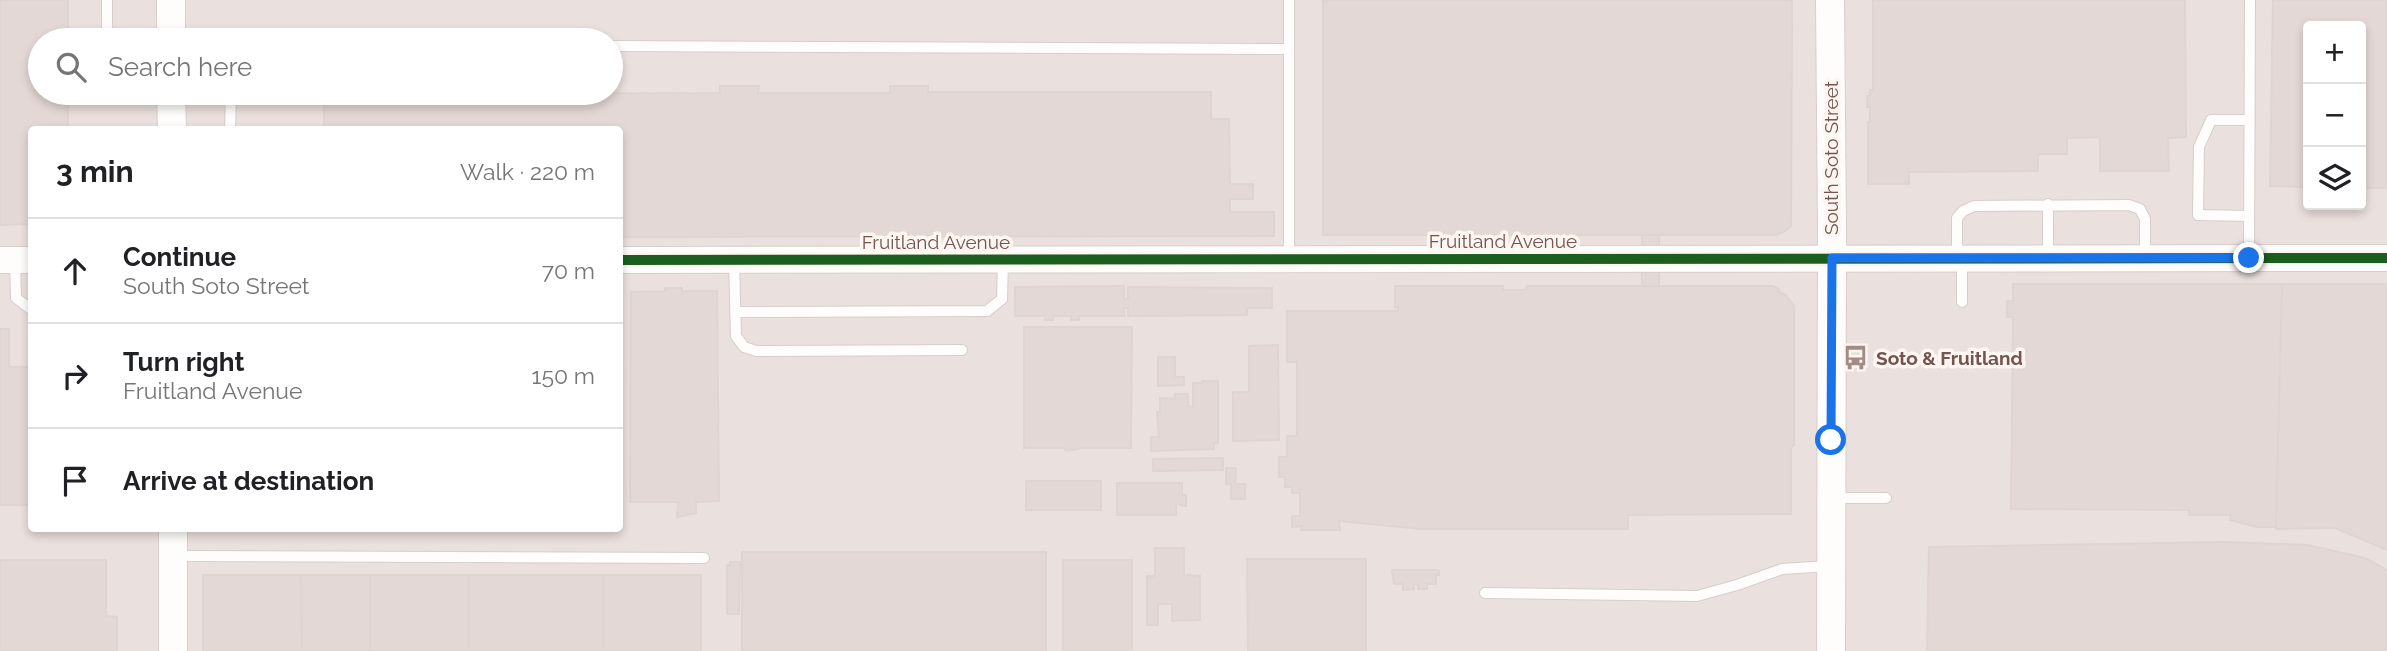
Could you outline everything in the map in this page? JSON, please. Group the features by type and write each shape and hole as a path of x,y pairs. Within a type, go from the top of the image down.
{"main road":[{"path":"171,0 171,28"},
{"name":"South Soto Street","path":"1830,0 1831,651"},
{"path":"171,105 172,126"},
{"path":"173,542 173,651"}],"street":[{"name":"Fruitland Avenue","path":"623,260 2387,258"}],"lane":[{"path":"107,0 107,28"},
{"path":"1289,0 1289,259"},
{"path":"2249,258 2250,0"},
{"path":"623,46 1289,49"},
{"path":"230,126 231,105"},
{"path":"2249,120 2211,120 2199,147 2198,215 2249,216"},
{"path":"2048,204 2048,258"},
{"path":"1962,302 1957,218 1974,205 2129,205 2140,209 2145,219 2145,258"},
{"path":"16,260 16,298 28,307"},
{"path":"734,260 736,336 744,347 756,351 962,350"},
{"path":"735,312 986,312 1002,299 1003,260"},
{"path":"1831,498 1886,498"},
{"path":"173,542 704,558"},
{"path":"1485,593 1697,596 1782,569 1830,566"}],"shaded area":[{"path":"0,0 2387,0 2387,651 0,651"}],"building":[{"path":"0,0 68,0 68,28 28,28 28,105 68,105 68,126 28,126 28,224 0,225"},
{"path":"1323,0 1792,0 1791,226 1776,235 1323,235"},
{"path":"1873,0 2185,0 2186,137 2168,138 2169,171 2100,171 2100,137 2067,138 2067,154 2038,154 2038,171 1909,172 1909,184 1868,184 1868,122 1873,121 1870,121 1867,96 1870,96 1870,90 1873,90"},
{"path":"2273,0 2387,0 2387,188 2366,188 2366,21 2303,21 2303,187 2270,186"},
{"path":"720,86 759,86 758,93 890,93 890,86 928,86 928,92 1211,92 1211,119 1229,119 1230,184 1253,184 1253,199 1230,199 1230,212 1274,212 1274,236 623,237 623,126 324,126 324,105 623,105 623,93 720,93"},
{"path":"1642,235 1659,235 1659,286 1642,286"},
{"path":"2013,284 2282,284 2276,527 2257,527 2230,520 2231,515 2189,515 2189,510 2011,509 2013,317 2007,317 2007,301 2013,301"},
{"path":"2282,284 2387,284 2387,550 2335,528 2276,529"},
{"path":"1124,286 1124,299 1128,299 1128,287 1272,288 1272,308 1247,308 1247,315 1128,316 1128,308 1124,308 1124,316 1079,316 1079,320 1071,320 1071,316 1053,316 1053,320 1045,320 1045,316 1015,316 1015,287"},
{"path":"1395,286 1503,286 1503,290 1525,290 1527,286 1773,286 1779,289 1794,306 1791,514 1628,515 1628,529 1420,529 1339,521 1340,530 1301,530 1302,526 1292,527 1292,516 1300,516 1300,493 1292,493 1292,487 1285,487 1285,477 1279,477 1279,457 1287,457 1287,436 1297,436 1297,362 1287,362 1287,311 1398,311 1398,307 1395,307"},
{"path":"665,288 717,291 719,501 696,502 696,513 677,517 678,502 630,502 631,292 665,291"},
{"path":"1024,327 1132,327 1131,448 1078,448 1066,451 1064,448 1024,448"},
{"path":"0,329 9,329 9,367 28,367 28,505 0,505"},
{"path":"1278,345 1279,440 1233,441 1233,392 1249,392 1249,346"},
{"path":"1158,357 1175,357 1175,377 1184,377 1184,385 1158,386"},
{"path":"1218,381 1218,443 1214,443 1214,449 1151,451 1151,437 1159,437 1157,412 1160,412 1160,398 1175,399 1175,394 1188,394 1188,406 1193,407 1193,383"},
{"path":"1223,458 1223,470 1153,471 1153,459"},
{"path":"1226,468 1236,468 1235,484 1245,484 1245,499 1231,499 1231,484 1226,484"},
{"path":"1026,481 1101,481 1101,510 1026,510"},
{"path":"1117,483 1182,483 1186,506 1176,504 1176,515 1117,515"},
{"path":"2225,542 2308,545 2365,558 2387,570 2387,651 1927,651 1929,547"},
{"path":"1155,548 1184,548 1184,575 1200,576 1200,620 1172,621 1172,604 1158,604 1158,625 1147,625 1147,576 1155,576"},
{"path":"742,552 1046,552 1046,651 742,651"},
{"path":"1247,559 1366,559 1366,651 1248,651"},
{"path":"0,560 106,560 106,616 117,617 117,651 0,651"},
{"path":"1063,560 1132,560 1132,651 1063,651"},
{"path":"730,562 740,562 739,614 727,614 727,565 730,565"},
{"path":"1394,570 1436,570 1439,575 1436,575 1436,584 1427,584 1427,589 1418,589 1418,584 1414,584 1414,589 1403,590 1403,584 1394,584"},
{"path":"203,575 301,575 302,651 203,651"},
{"path":"301,575 370,575 370,651 302,651"},
{"path":"370,575 469,575 469,651 370,651"},
{"path":"469,575 603,575 603,651 469,651"},
{"path":"603,575 701,575 701,651 603,651"}],"cycle path":[{"path":"623,260 2387,258"}],"place":[{"name":"Soto & Fruitland","path":"1856,358"}],"route":[{"path":"1831,440 1832,258 2249,258"}]}
